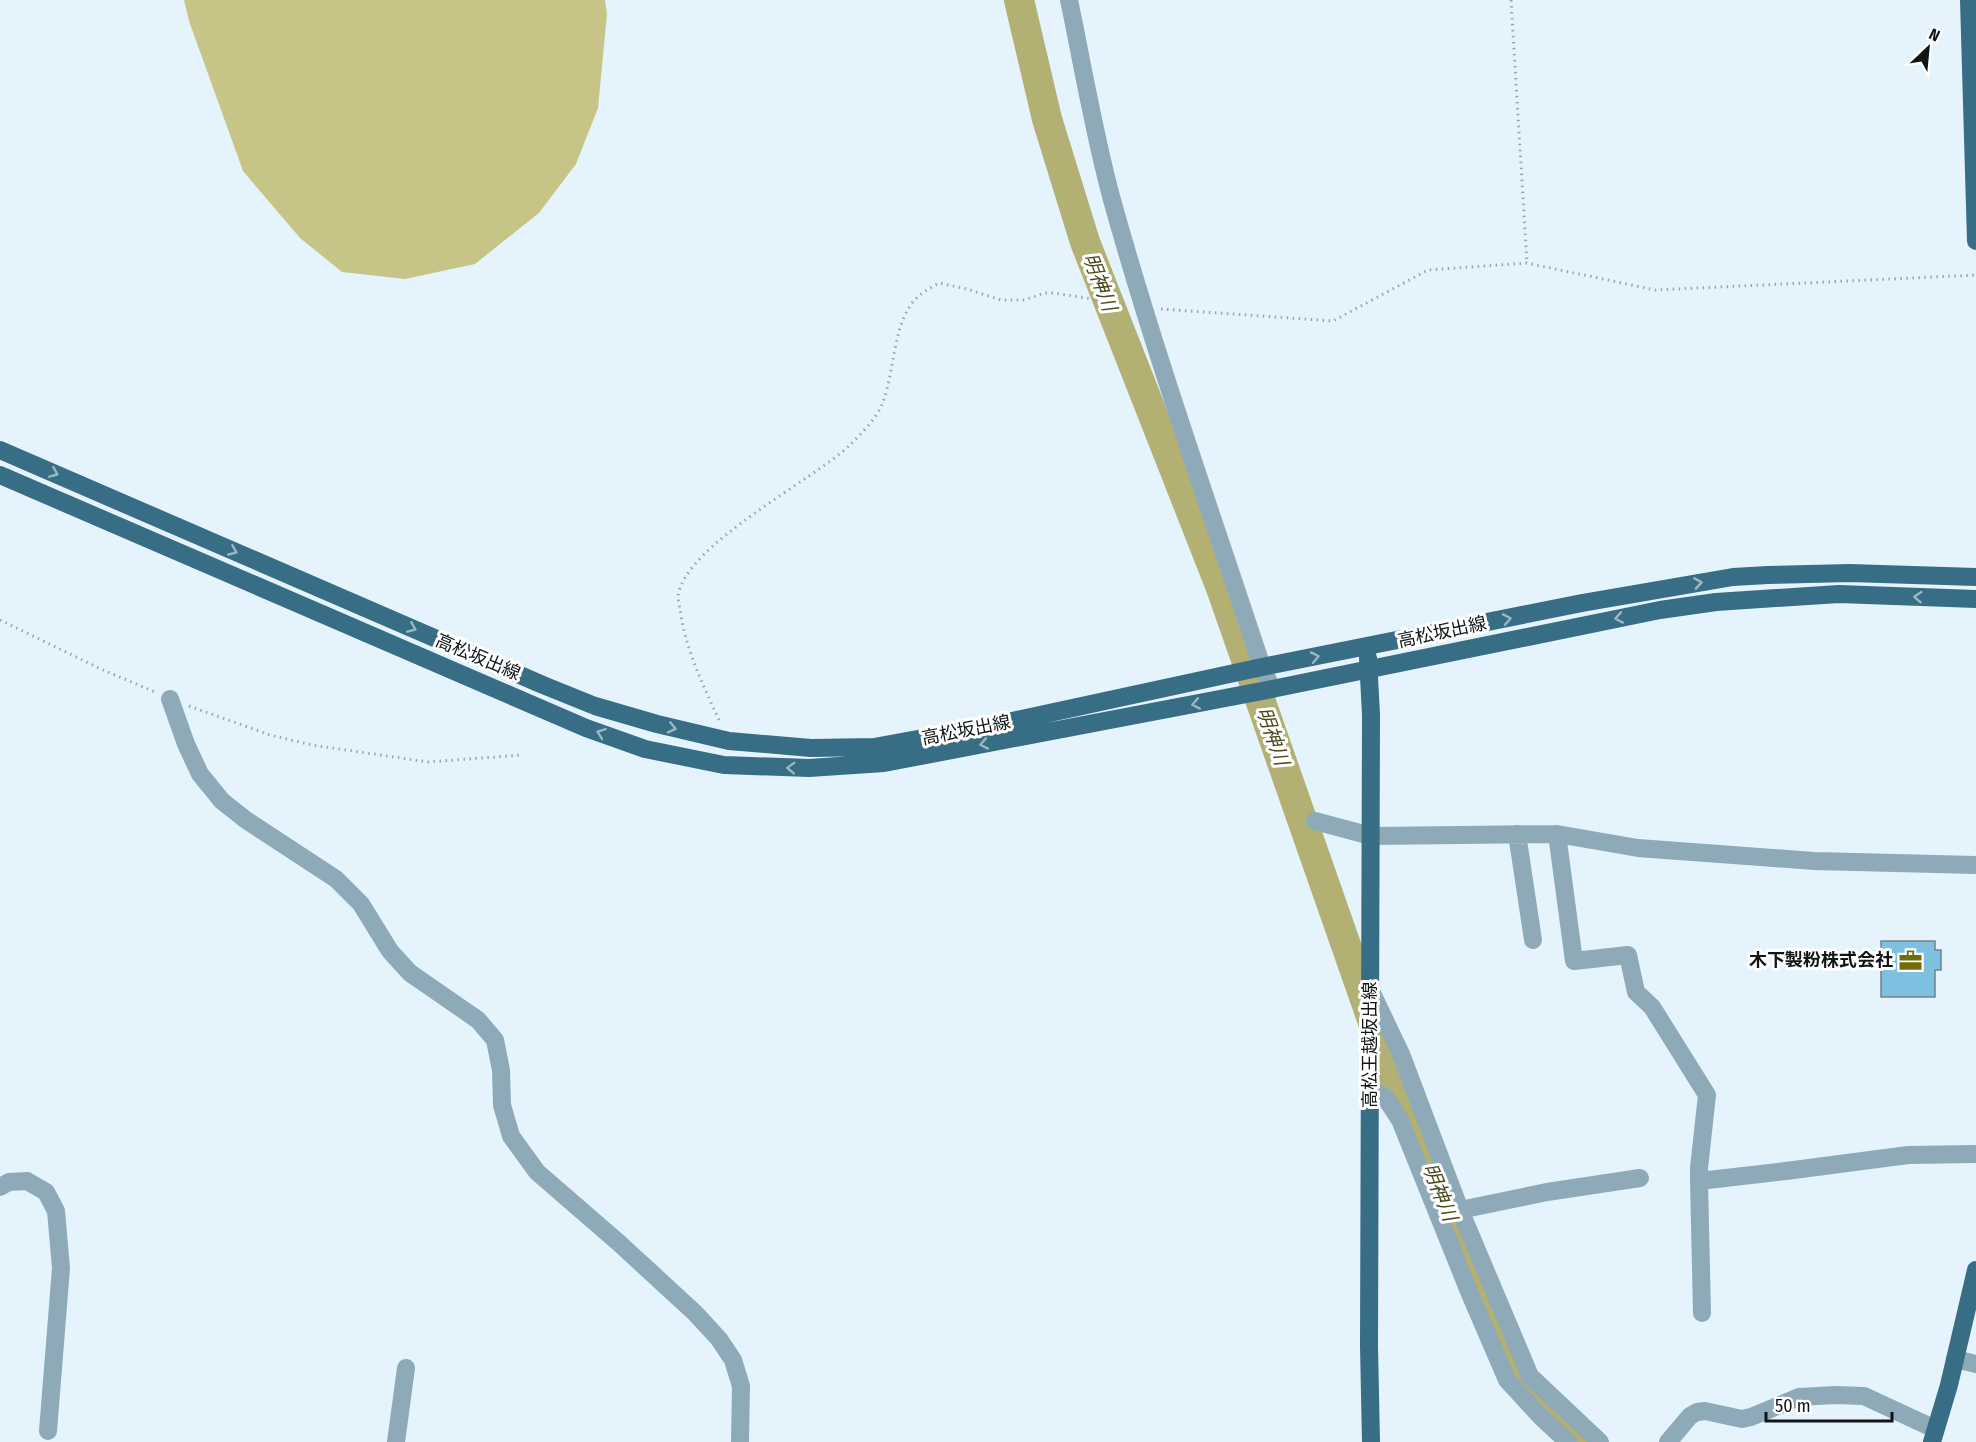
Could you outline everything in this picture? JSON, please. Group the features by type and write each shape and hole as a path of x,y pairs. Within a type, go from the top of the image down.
{"main road":[{"path":"1969,0 1976,241"},
{"name":"高松坂出線","path":"0,450 554,690 605,709 729,741 811,748 874,747 994,725 1255,669 1582,603 1733,577 1768,574 1850,573 1976,577"},
{"name":"高松坂出線","path":"0,475 586,728 645,749 724,765 809,768 884,763 1263,691 1525,639 1583,625 1716,602 1839,594 1976,599"},
{"name":"高松王越坂出線","path":"1367,647 1371,836 1371,1442"},
{"path":"1934,1436 1976,1269"}],"street":[{"path":"1071,8 1085,87 1112,198 1143,307 1263,691"},
{"path":"170,699 200,774 222,801 246,820 336,879 361,904 390,951 410,973 478,1020 495,1041 501,1070 502,1105 511,1136 537,1172 695,1313 719,1339 733,1360 741,1386 740,1442"},
{"path":"1315,821 1371,836 1557,834 1638,848 1814,861 1976,865"},
{"path":"1516,834 1526,931"},
{"path":"1557,834 1574,961 1628,955 1636,992 1652,1007 1707,1095 1699,1168 1702,1313"},
{"path":"1370,989 1401,1054 1460,1210 1530,1376 1600,1442"},
{"path":"1370,1089 1385,1097 1400,1120 1507,1380 1568,1442"},
{"path":"1699,1181 1908,1155 1976,1154"},
{"path":"1460,1210 1547,1192 1640,1178"},
{"path":"0,1187 9,1182 27,1181 46,1192 56,1211 61,1268 48,1431"},
{"path":"1955,1359 1976,1364"},
{"path":"396,1442 406,1368"},
{"path":"1668,1442 1690,1416 1697,1412 1705,1411 1742,1419 1799,1397 1835,1395 1864,1396 1934,1436"}],"path":[{"path":"1511,0 1527,263"},
{"path":"729,741 699,678 682,623 678,596 685,580 703,554 740,523 837,457 862,433 882,404 901,327 910,306 922,293 939,284 968,289 1001,300 1025,300 1044,293 1054,293 1143,307 1332,321 1428,270 1527,263 1655,290 1976,275"},
{"path":"0,620 103,670 170,699 270,735 312,745 428,762 522,755"}],"shaded area":[{"path":"184,0 605,0 607,14 598,108 576,164 539,213 475,264 405,279 342,272 300,238 243,171 189,21"}],"building":[{"name":"木下製粉株式会社","path":"1881,941 1935,941 1935,950 1941,950 1941,970 1935,970 1935,997 1881,997"}],"waterway":[{"name":"明神川","path":"1019,0 1047,119 1085,242 1221,588 1396,1088 1489,1303 1511,1364 1533,1395 1583,1442"}],"place":[{"name":"木下製粉株式会社","path":"1911,960"}]}
